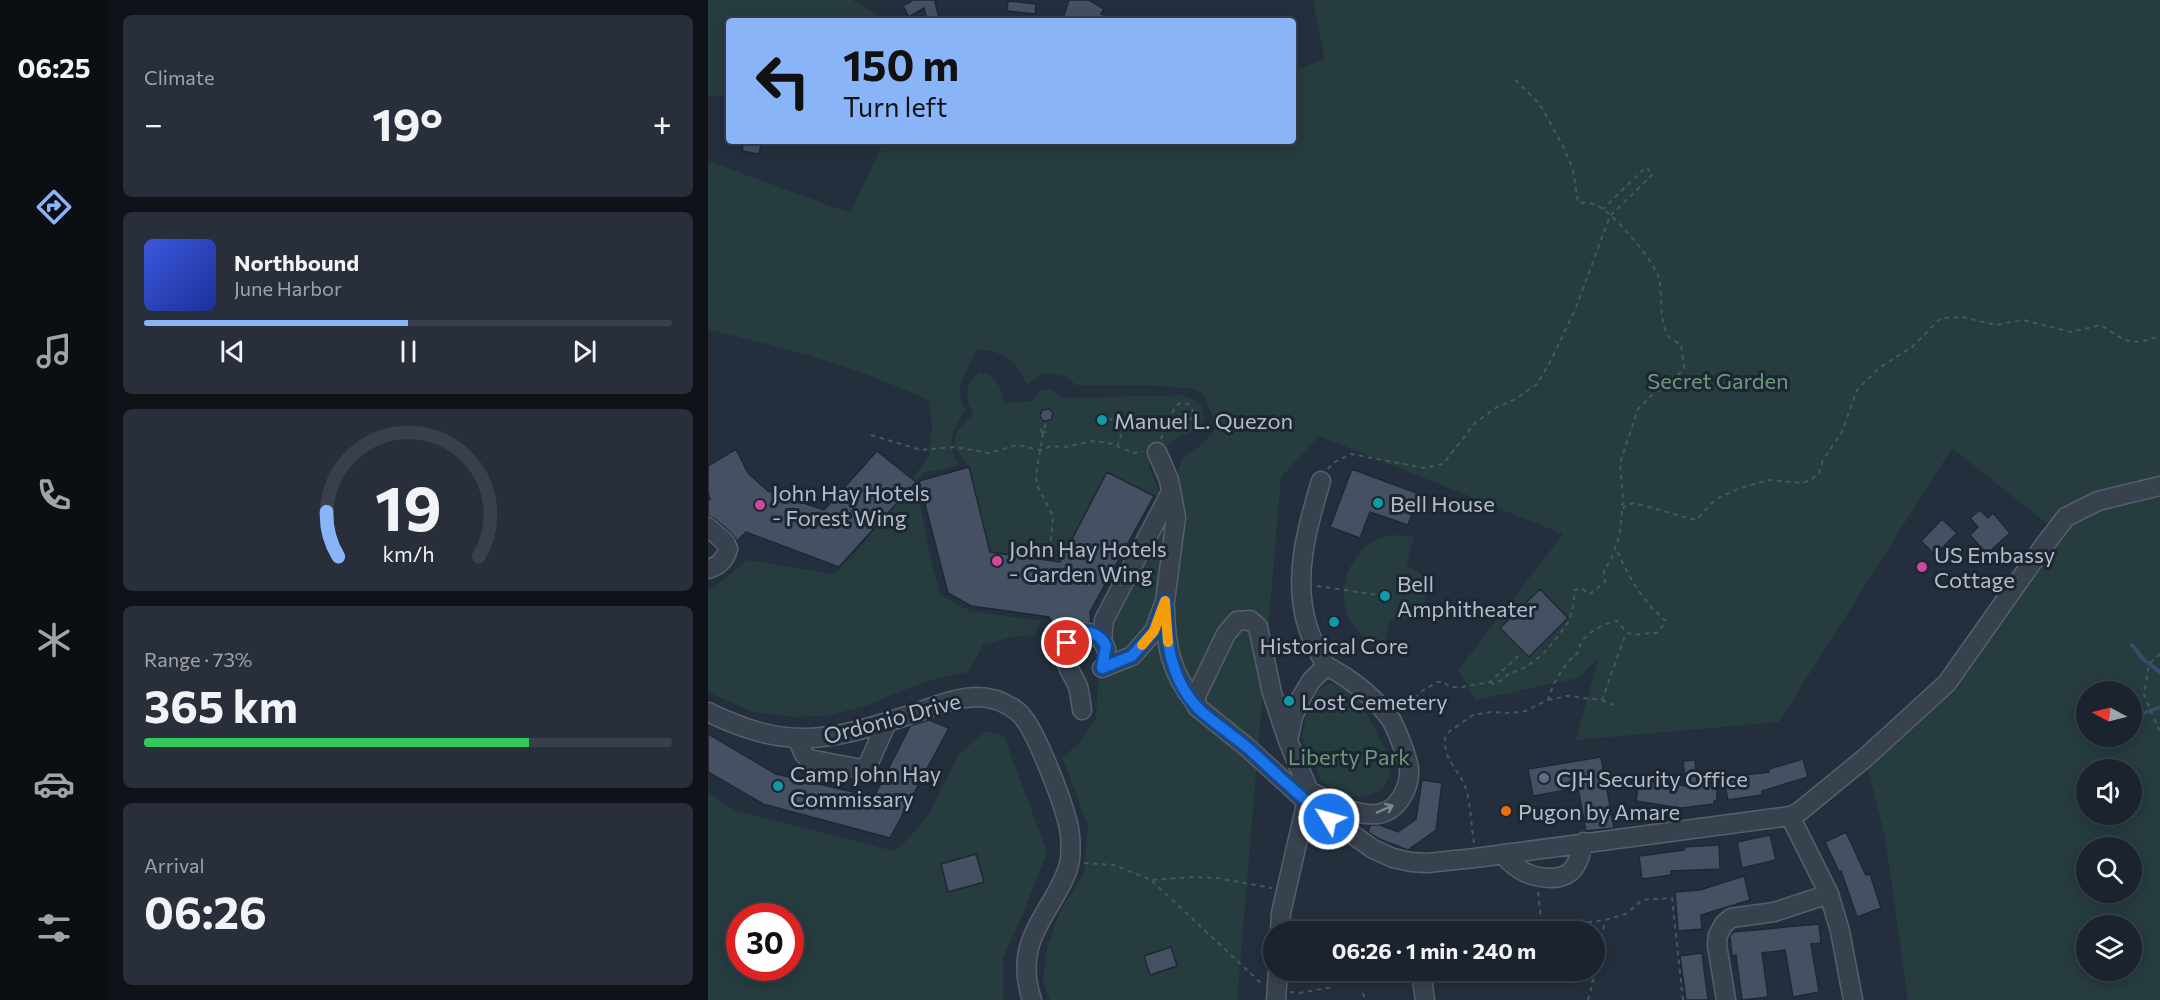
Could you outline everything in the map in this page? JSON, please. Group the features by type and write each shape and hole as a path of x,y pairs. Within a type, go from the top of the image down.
{"street":[{"path":"1157,452 1169,480 1176,517 1165,601 1170,659 1184,688 1202,712 1308,796 1355,838 1393,858 1427,863 1790,816 1800,812 1947,684 2066,518 2098,501 2160,486"},
{"path":"1308,796 1353,810 1379,814 1389,810 1404,793 1409,769 1392,722 1360,687 1341,673 1326,666 1308,628 1302,595 1303,555 1308,525 1321,481"},
{"path":"1099,638 1104,620 1172,492"},
{"path":"708,527 725,542 728,549 722,562 708,569"},
{"path":"1082,710 1074,675 1066,663 1064,649 1067,643 1077,634 1090,633 1099,638 1106,650 1102,668 1132,656 1154,631 1165,601"},
{"path":"1195,703 1196,696 1226,634 1237,621 1250,620 1258,627 1272,693 1308,796 1281,921"},
{"path":"1288,741 1293,717 1301,698 1311,681 1326,666"},
{"name":"Ordonio Drive","path":"708,712 759,732 797,739 835,736 964,698 999,701 1019,713 1035,736 1062,806 1071,845 1064,878 1031,939 1026,954 1026,970 1032,1000"},
{"path":"797,739 809,759 862,769 868,765 887,722"},
{"path":"1790,816 1829,894 1840,932 1853,1000"},
{"path":"1502,855 1520,871 1536,878 1556,878 1570,872 1579,858 1584,842"},
{"path":"1726,1000 1718,945 1718,935 1724,924 1731,918 1774,912 1829,894"},
{"path":"1422,981 1425,1000"}],"path":[{"path":"1492,681 1494,684 1502,681 1507,675 1526,667 1543,654 1569,621 1574,607 1575,590 1581,588 1590,594 1605,582 1604,570 1616,548 1620,534 1623,498 1620,463 1638,409 1650,396 1673,381 1684,368 1681,345 1670,337 1662,316 1659,278 1655,269 1625,229 1603,209 1595,204 1578,202 1573,169 1562,144 1539,103 1512,78"},
{"path":"1321,481 1333,463 1351,454 1425,468 1443,464 1475,423 1497,407 1516,399 1536,384 1550,362 1575,310 1610,216 1653,174 1646,167 1603,209"},
{"path":"1622,512 1626,505 1634,503 1696,520 1716,499 1740,488 1770,480 1802,483 1812,480 1842,432 1857,390 1879,368 1912,347 1941,318 1963,317 1996,325 2023,320 2071,332 2101,325 2126,341 2139,343 2160,336"},
{"path":"871,435 921,450 954,447 989,453 1017,445 1040,450 1051,446 1066,447 1094,441 1109,443 1134,453 1157,452 1165,426 1173,416 1175,406 1181,403 1188,404 1192,408 1192,418 1187,422 1180,422 1173,416"},
{"path":"1108,419 1120,422 1124,427"},
{"path":"1120,422 1125,419 1128,424"},
{"path":"1046,421 1047,431 1043,433 1036,475 1037,485 1053,516 1049,560"},
{"path":"1117,447 1124,427 1128,424 1141,426"},
{"path":"1548,700 1562,669 1577,654 1581,644 1593,631 1617,621 1626,633 1636,636 1643,633 1657,633 1666,621 1651,609 1630,580 1616,548"},
{"path":"1302,583 1378,595"},
{"path":"1602,700 1626,633"},
{"path":"2160,654 2149,664 2144,695 2160,732"},
{"path":"1392,722 1422,692 1437,682 1443,682 1450,687 1462,687 1492,681 1518,656"},
{"path":"1475,858 1464,786 1451,765 1444,744 1446,734 1473,715 1526,711 1548,700 1567,696 1602,700 1612,705"},
{"path":"1069,862 1114,865 1151,880 1275,994 1299,993 1333,987"},
{"path":"1151,880 1201,877 1278,888"},
{"path":"1536,878 1541,921"},
{"path":"1597,921 1626,914 1642,900 1672,898 1683,1000"},
{"path":"1588,1000 1605,920"},
{"path":"1363,993 1365,1000"}],"green space":[{"path":"708,0 852,0 884,18 726,18 726,96 708,96"},
{"name":"Secret Garden","path":"1313,0 2160,0 2160,1000 1908,1000 1885,836 1865,758 1947,683 2055,530 1952,448 1779,722 1576,740 1598,659 1578,678 1476,700 1458,670 1563,534 1319,436 1281,477 1237,1000 1050,1000 1043,981 1047,947 1061,909 1084,874 1088,826 1062,757 1078,745 1096,719 1098,685 1108,645 1110,600 1177,475 1183,457 1200,446 1214,431 1213,416 1203,394 1193,389 1147,385 1076,385 1065,376 1044,373 1026,385 1013,362 1001,354 976,349 960,387 960,397 965,410 951,442 959,465 923,473 916,482 929,553 941,595 970,611 1041,621 1032,637 1015,636 983,645 968,672 938,678 868,705 827,716 791,717 751,711 708,692 708,589 712,589 747,560 834,574 862,545 900,498 929,455 932,425 929,401 902,389 820,359 708,329 708,161 850,213 883,144 1296,144 1296,69 1325,60"},
{"path":"980,372 995,380 1005,403 1033,401 1038,393 1045,390 1058,394 1061,398 1182,395 1199,404 1203,410 1204,421 1190,433 1174,439 1148,465 1161,495 1154,496 1107,472 1060,562 990,552 969,467 954,447 957,431 973,414 968,402 967,391 971,381"},
{"name":"Bell Amphitheater","path":"1390,535 1414,536 1406,565 1421,574 1427,588 1424,606 1410,618 1391,619 1383,647 1370,642 1356,630 1349,618 1344,592 1351,565 1359,554 1369,544"},
{"name":"Liberty Park","path":"1328,683 1344,686 1358,698 1392,761 1389,777 1381,790 1364,797 1347,796 1334,791 1321,780 1302,737 1306,715 1317,692"},
{"path":"986,731 1004,736 1047,852 1003,958 1003,996 1005,1000 708,1000 708,792 734,810 894,851 906,841 929,814 958,755"}],"building":[{"path":"913,0 938,0 935,2 939,18 926,18 924,8 909,17 903,6"},
{"path":"1069,0 1089,0 1104,9 1101,14 1111,18 1063,18"},
{"path":"1008,1 1036,4 1035,14 1007,11"},
{"path":"743,144 761,144 759,154 742,151"},
{"path":"1050,409 1053,414 1051,420 1043,421 1040,416 1042,410"},
{"name":"John Hay Hotels - Forest Wing","path":"736,449 748,473 768,491 824,510 877,451 916,482 839,567 746,532 737,541 715,519 708,516 710,499 708,466"},
{"name":"John Hay Hotels - Garden Wing","path":"969,467 990,552 1060,562 1107,472 1154,496 1090,612 1091,622 1073,623 1060,634 1049,617 971,606 948,593 919,481"},
{"name":"Bell House","path":"1352,469 1419,494 1408,525 1370,512 1360,538 1330,527"},
{"path":"1980,510 1988,518 1993,513 2010,533 1987,554 1970,535 1978,527 1970,518"},
{"path":"1942,519 1957,533 1935,555 1921,541"},
{"path":"1540,589 1568,618 1529,657 1500,628"},
{"path":"1083,644 1093,649 1076,653 1079,646"},
{"name":"Camp John Hay Commissary","path":"929,720 949,728 890,838 763,804 708,772 708,734 776,774 874,797 910,726"},
{"path":"1601,757 1614,828 1586,831 1578,788 1533,796 1528,769"},
{"path":"1803,759 1808,777 1762,791 1762,795 1728,800 1724,781 1726,777 1769,772 1769,769"},
{"path":"1695,760 1697,784 1717,782 1717,801 1714,801 1714,804 1681,808 1636,801 1639,779 1686,786 1683,761"},
{"path":"1422,780 1442,783 1436,830 1408,850 1379,839 1368,832 1370,825 1380,825 1398,832 1416,819"},
{"path":"1846,832 1866,875 1870,874 1881,908 1857,917 1841,871 1839,872 1825,842"},
{"path":"1770,835 1776,860 1742,868 1737,842"},
{"path":"1719,845 1720,869 1671,871 1671,875 1642,879 1639,856 1684,850 1684,847"},
{"path":"976,854 984,882 948,892 941,864"},
{"path":"1744,876 1750,900 1701,915 1702,929 1678,931 1675,892 1700,890"},
{"path":"1819,924 1821,943 1811,944 1819,992 1793,997 1785,950 1762,953 1768,997 1742,1000 1736,955 1732,956 1730,936 1733,932"},
{"path":"1171,947 1177,966 1150,975 1144,956"},
{"path":"1702,953 1708,1000 1686,1000 1680,956"}],"waterway":[{"path":"2132,645 2143,659 2160,672"},
{"path":"2142,714 2160,707"}],"slow traffic":[{"path":"1142,645 1154,631 1165,601 1168,642"}],"place":[{"name":"Manuel L. Quezon","path":"1102,420"},
{"name":"Bell House","path":"1378,503"},
{"name":"John Hay Hotels - Forest Wing","path":"760,505"},
{"name":"John Hay Hotels - Garden Wing","path":"997,561"},
{"name":"US Embassy Cottage","path":"1922,567"},
{"name":"Bell Amphitheater","path":"1385,596"},
{"name":"Historical Core","path":"1334,622"},
{"name":"Lost Cemetery","path":"1289,701"},
{"name":"CJH Security Office","path":"1544,778"},
{"name":"Camp John Hay Commissary","path":"778,786"},
{"name":"Pugon by Amare","path":"1506,811"}],"route":[{"path":"1067,643 1071,638 1083,632 1096,635 1106,646 1102,668 1132,656 1154,631 1165,601 1170,659 1184,688 1197,707 1329,819"}]}
